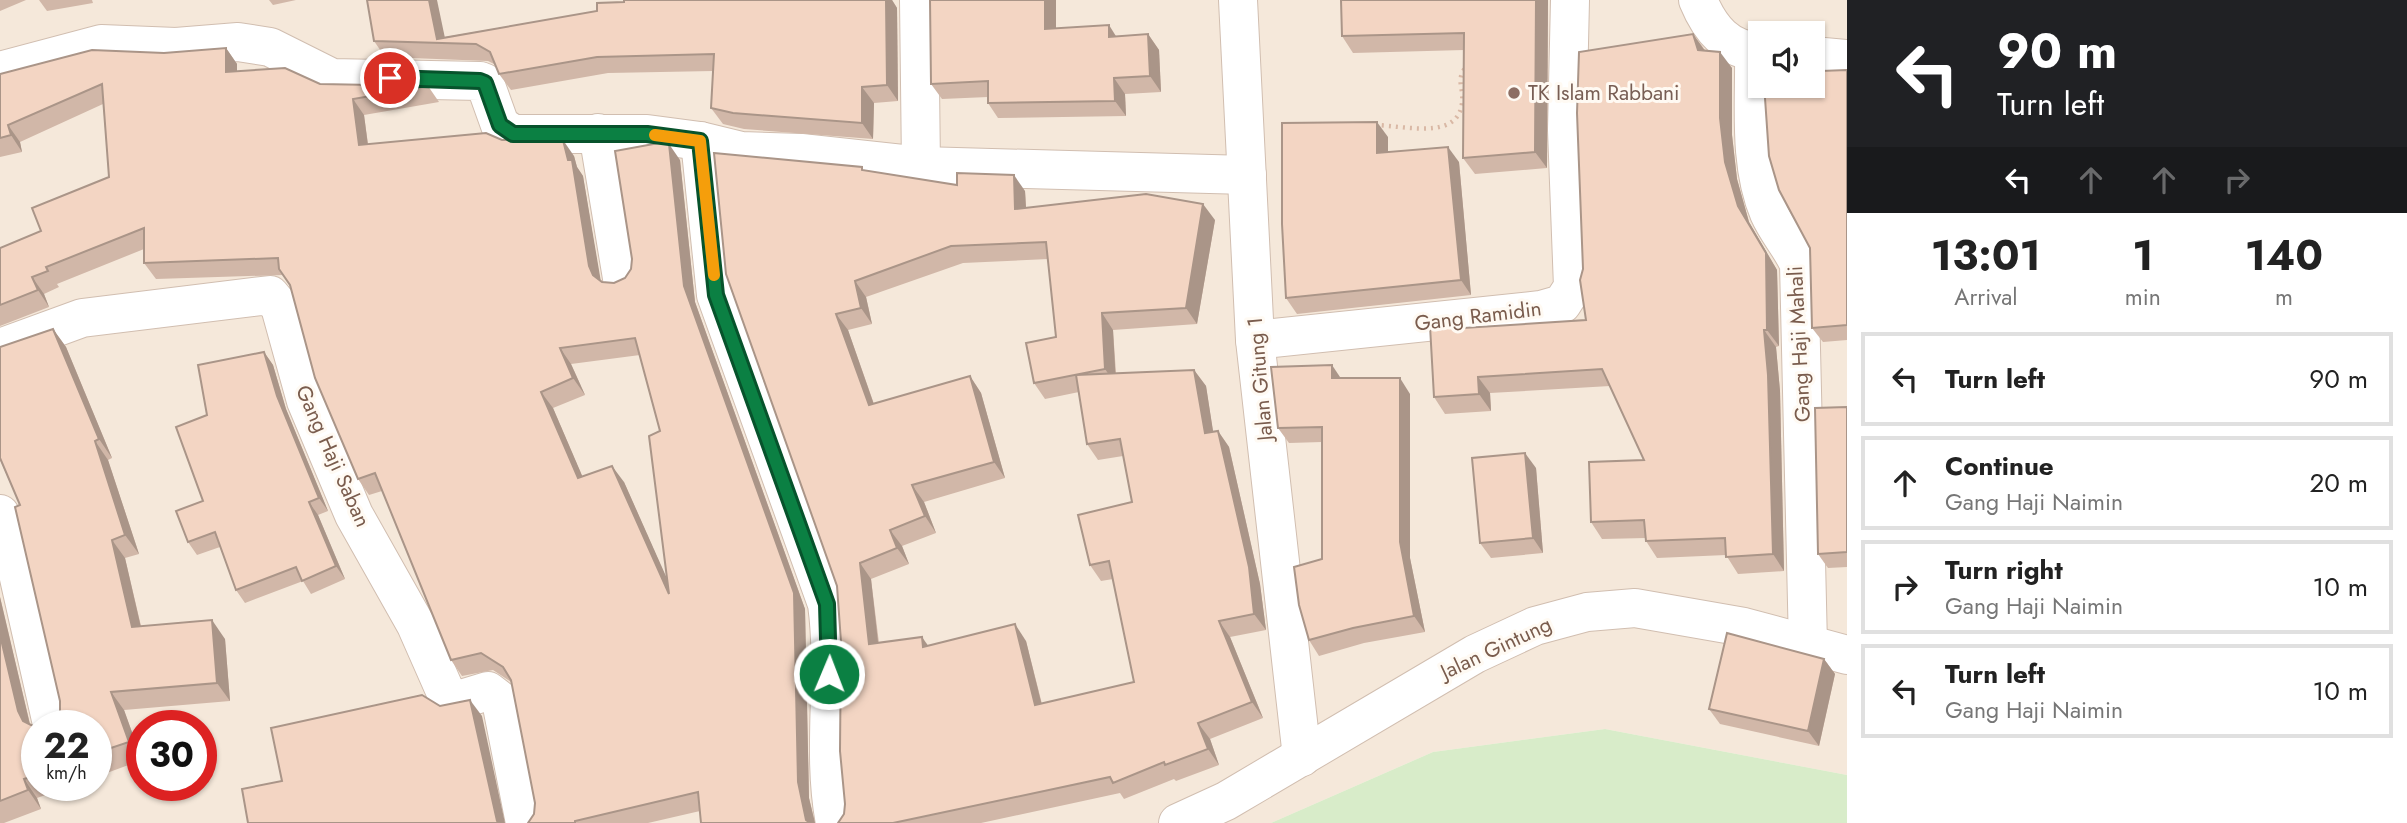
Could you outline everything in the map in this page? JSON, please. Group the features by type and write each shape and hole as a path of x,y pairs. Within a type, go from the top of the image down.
{"street":[{"path":"919,0 921,166"},
{"name":"Jalan Gitung 1","path":"1238,0 1255,340 1302,757"},
{"name":"Gang Ramidin","path":"1255,340 1541,310 1562,303 1573,287 1566,130 1570,0"},
{"path":"1698,0 1707,21 1723,40 1748,49"},
{"path":"0,71 101,44 176,47 238,42 270,47 332,78 480,81 485,83 500,125 513,134 647,134 700,141 741,151 801,153 921,166 1247,176"},
{"path":"1825,57 1847,59"},
{"name":"Gang Haji Mahali","path":"1757,98 1757,165 1762,195 1769,214 1799,264 1808,645"},
{"path":"598,133 622,278"},
{"path":"700,141 716,295 827,604 830,628 827,765 835,823"},
{"name":"Gang Haji Saban","path":"0,348 82,318 270,295 280,307 306,401 354,515 416,625 446,693 455,701 488,691 501,701 525,823"},
{"path":"0,514 12,547 49,710"},
{"name":"Jalan Gintung","path":"1178,823 1226,801 1475,654 1535,626 1587,612 1635,608 1744,626 1847,655"}],"path":[{"path":"1365,125 1441,129 1456,122 1463,107 1460,79 1463,69 1474,61"}],"shaded area":[{"path":"0,0 1847,0 1847,775 1605,729 1433,752 1271,823 0,823"}],"green space":[{"path":"1605,729 1847,775 1847,823 1271,823 1433,752"}],"building":[{"path":"367,0 429,0 437,39 597,11 597,3 624,0 886,0 887,85 862,87 862,123 733,113 711,108 714,54 597,57 499,74 490,52 476,44 374,41"},
{"path":"930,0 1045,0 1045,29 1109,25 1109,37 1148,34 1150,76 1114,78 1115,101 988,103 988,81 931,84"},
{"path":"1341,0 1536,0 1535,152 1463,158 1464,33 1342,36"},
{"path":"1693,34 1698,50 1720,52 1720,118 1725,162 1738,206 1766,253 1767,330 1764,330 1768,375 1773,554 1726,557 1725,538 1646,541 1644,520 1591,522 1589,462 1644,460 1602,369 1478,377 1479,394 1434,397 1430,326 1464,322 1464,328 1586,320 1580,280 1583,269 1577,113 1579,52"},
{"path":"226,48 226,72 285,68 320,84 428,86 353,99 359,145 486,133 502,140 563,140 568,160 572,160 589,266 593,275 602,282 614,283 625,278 631,269 632,259 615,151 659,143 669,144 684,286 794,593 798,782 806,820 810,823 701,823 698,792 575,823 528,823 534,814 535,803 511,680 503,667 481,653 451,660 375,473 358,479 315,378 290,285 279,269 278,258 144,263 144,228 46,267 48,271 32,277 38,290 0,305 0,248 41,231 32,208 109,177 102,84 8,125 11,135 0,138 0,74 92,50 164,53","holes":["635,338 660,431 649,436 669,594 612,466 578,478 541,392 573,378 560,348"]},
{"path":"1847,70 1847,325 1812,328 1810,248 1779,190 1769,156 1765,98 1825,98 1825,71"},
{"path":"1377,122 1377,153 1448,147 1461,280 1286,298 1282,224 1282,123"},
{"path":"714,153 862,167 862,170 957,185 957,173 1014,175 1015,209 1146,194 1203,204 1186,308 1102,313 1105,369 1034,383 1026,343 1056,337 1046,242 951,246 855,281 861,308 836,314 869,405 970,376 994,462 912,485 925,516 890,530 897,548 860,563 869,644 922,637 923,647 1015,624 1035,705 1134,682 1109,561 1090,565 1078,515 1132,502 1120,439 1087,444 1076,375 1194,370 1205,433 1218,431 1249,567 1254,614 1219,621 1252,702 1198,723 1208,749 1165,765 1164,762 1113,783 1110,777 893,823 838,823 844,814 845,804 840,751 841,642 837,586 726,274"},
{"path":"53,329 99,439 95,441 125,535 112,540 132,627 212,620 217,683 111,692 126,734 126,743 112,748 112,710 60,710 15,507 20,505 0,458 0,347"},
{"path":"264,352 277,396 319,498 309,502 336,566 302,581 296,567 236,590 215,532 188,542 176,511 203,501 176,427 207,415 198,365"},
{"path":"1332,365 1332,378 1400,378 1400,542 1414,616 1309,640 1299,605 1294,567 1322,559 1322,427 1278,428 1271,367"},
{"path":"1847,407 1847,552 1818,554 1815,408"},
{"path":"1525,453 1533,538 1480,543 1472,458"},
{"path":"1727,633 1824,659 1808,731 1709,709"},
{"path":"0,635 21,717 21,793 0,801"},
{"path":"422,695 440,706 470,700 497,821 500,823 248,823 242,789 282,781 271,728"}],"slow traffic":[{"path":"655,135 700,141 714,275"}],"place":[{"name":"TK Islam Rabbani","path":"1514,93"}],"route":[{"path":"390,78 464,79 485,83 500,125 513,134 647,134 700,141 716,295 827,604 830,628 829,674"}]}
